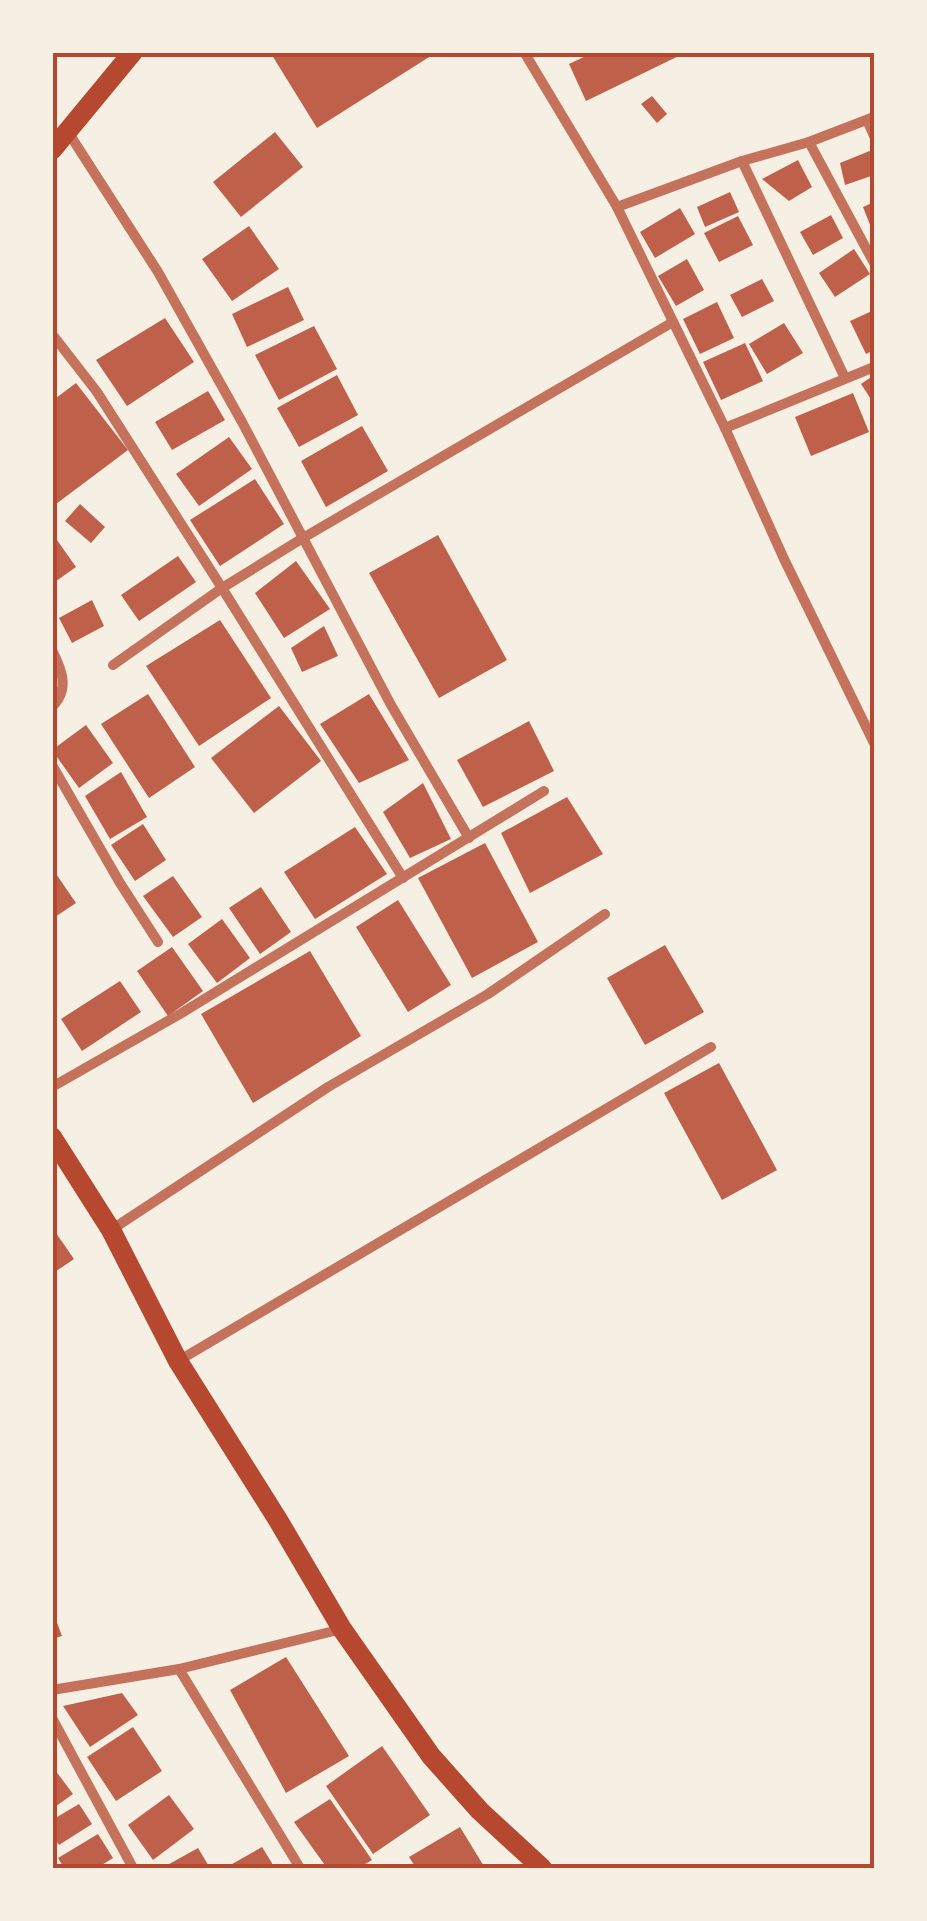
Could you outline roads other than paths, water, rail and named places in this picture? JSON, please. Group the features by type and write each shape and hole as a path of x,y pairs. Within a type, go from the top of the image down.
{"main road":[{"path":"52,150 133,52"},
{"path":"56,1151 111,1230 178,1360 342,1629 431,1756 480,1811 542,1868"}],"street":[{"path":"524,52 617,208 874,743"},
{"path":"617,208 871,118 874,136"},
{"path":"68,132 158,272 392,705 469,838"},
{"path":"810,142 874,263"},
{"path":"742,162 845,378"},
{"path":"113,665 222,588 303,538 673,322"},
{"path":"52,334 97,392 403,878"},
{"path":"725,428 874,367"},
{"path":"52,650 64,683 62,698 52,707"},
{"path":"52,765 158,942"},
{"path":"52,1087 180,1014 544,791"},
{"path":"111,1230 328,1087 488,994 606,914"},
{"path":"178,1360 710,1047"},
{"path":"52,1690 179,1669 342,1629"},
{"path":"179,1669 300,1868"},
{"path":"52,1718 133,1868"}]}
